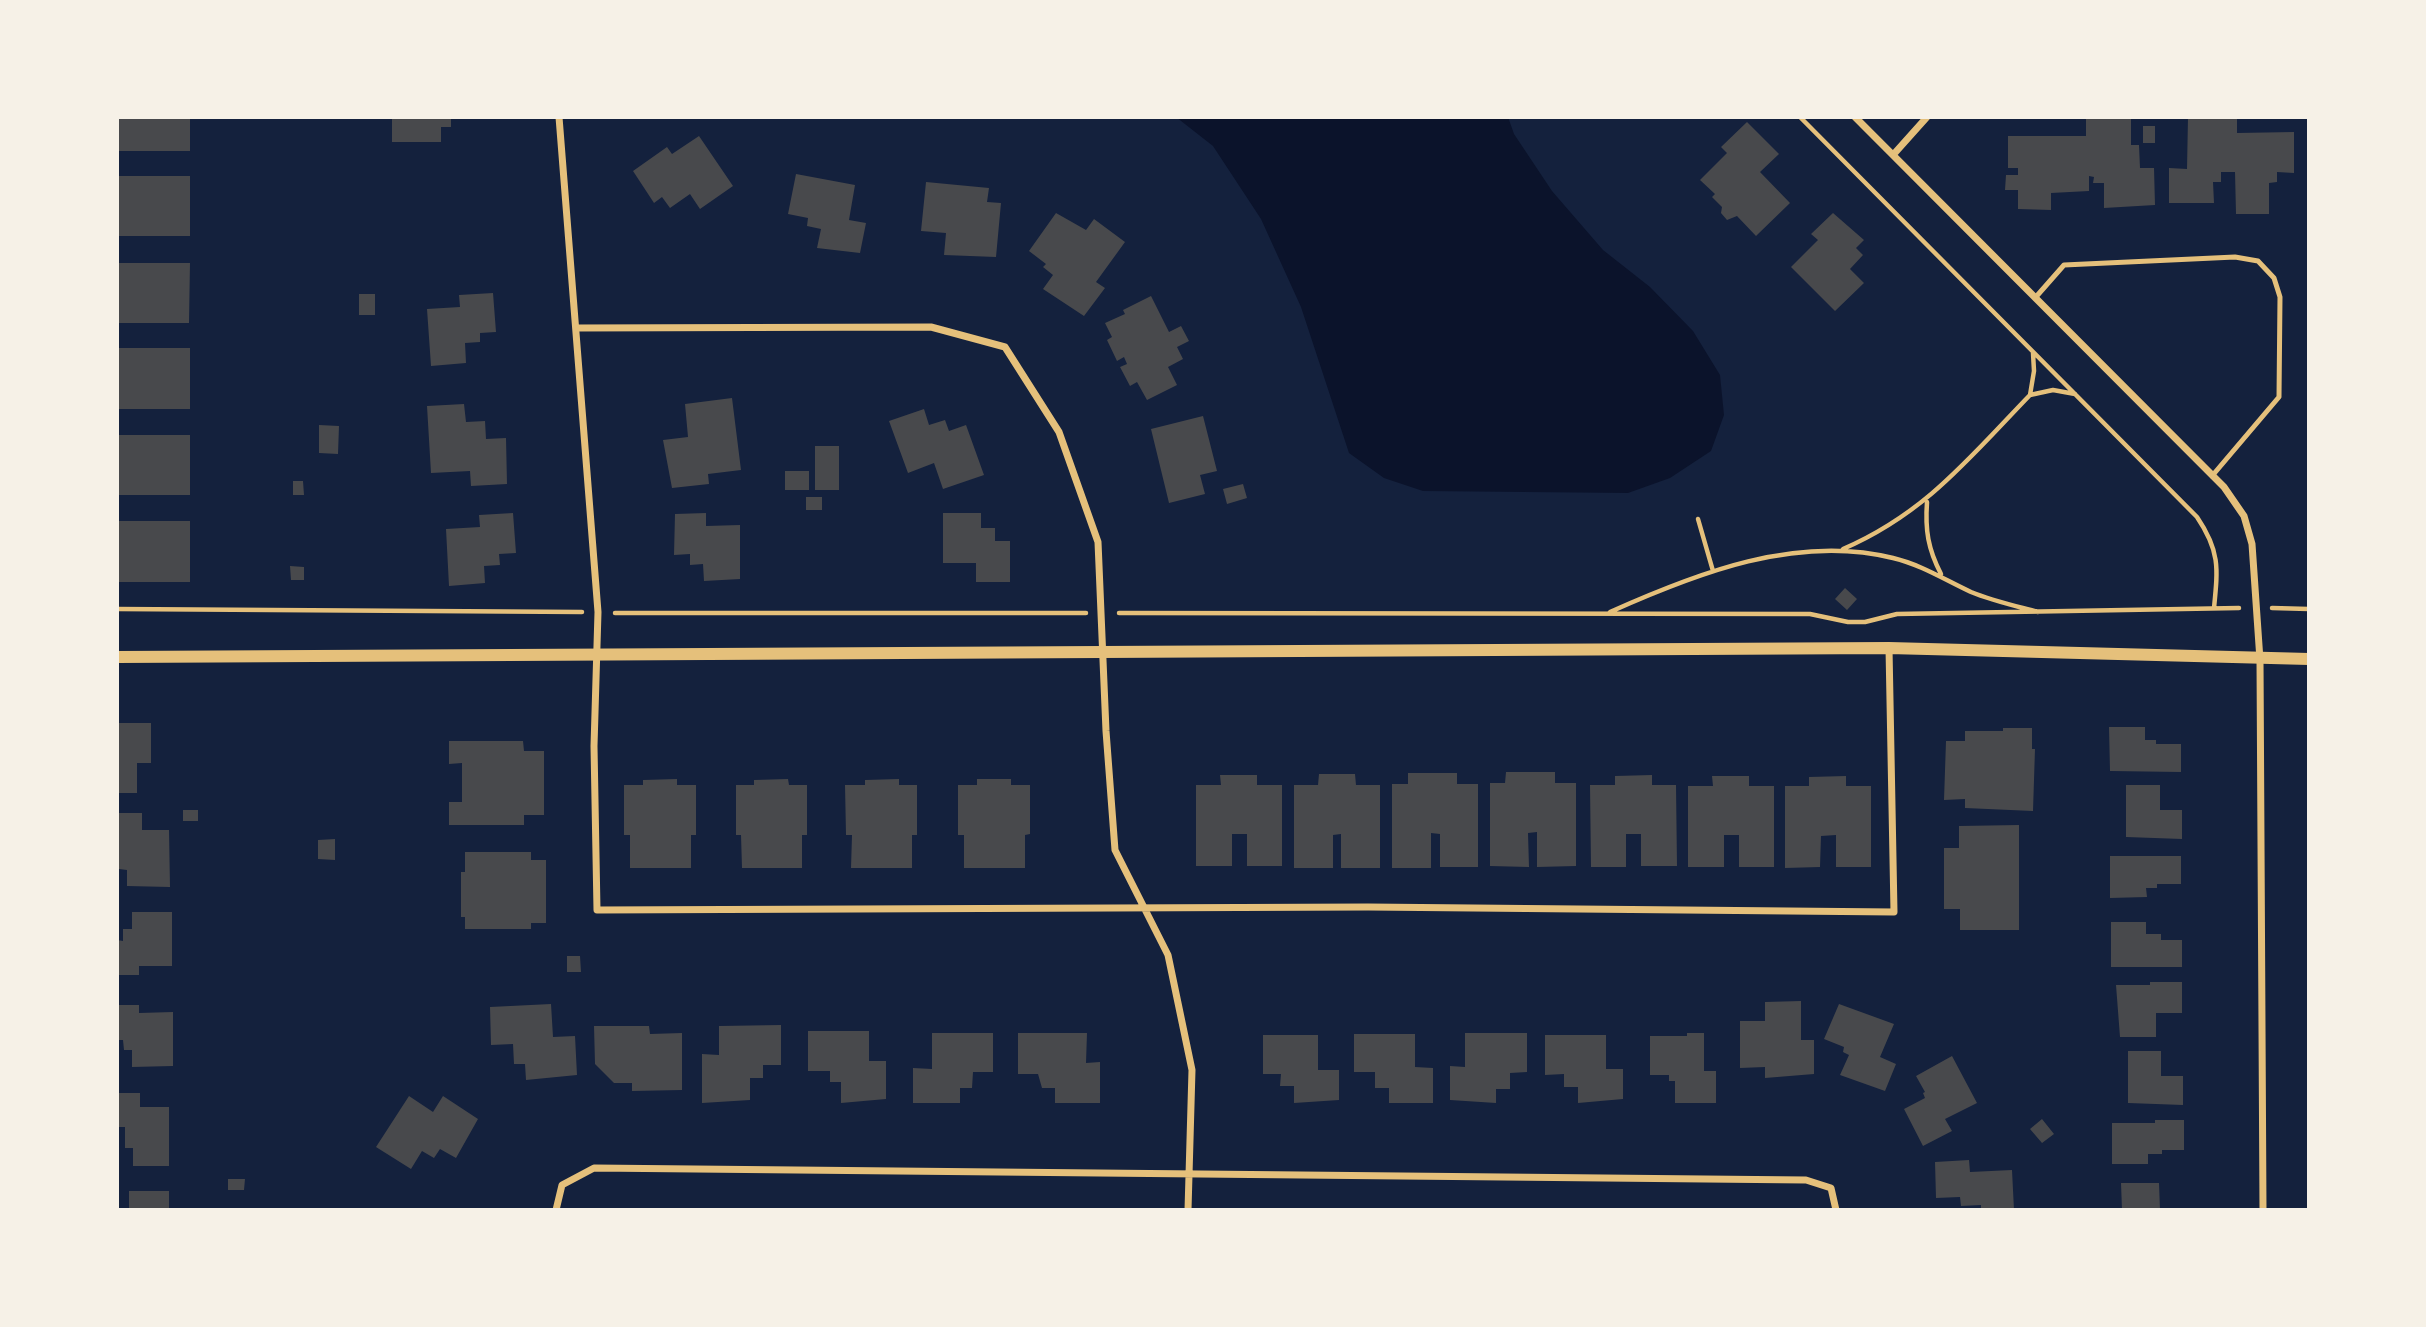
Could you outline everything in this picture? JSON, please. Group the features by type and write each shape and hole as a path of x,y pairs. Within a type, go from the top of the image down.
{"street":[{"path":"559,117 598,612 594,746 597,910 1144,908 1894,912 1889,648"},
{"path":"1855,117 2212,476 2244,516 2252,544 2260,660 2263,1210"},
{"path":"1893,155 1927,117"},
{"path":"576,328 931,327 1005,347 1059,432 1098,542 1115,850 1168,955 1192,1070 1188,1210"},
{"path":"117,657 1889,648 2260,660 2309,659"},
{"path":"556,1210 562,1185 594,1168 1806,1180 1831,1188 1836,1210"}],"lane":[{"path":"2035,298 2064,265 2235,257 2258,261 2274,278 2280,297 2279,397 2212,476"}],"path":[{"path":"1800,117 2197,517 2212,540 2218,565 2214,608"},
{"path":"2030,395 2034,371 2032,352"},
{"path":"1843,549 1896,523 1927,501 2030,395 2053,390 2075,394"},
{"path":"1927,501 1925,525 1929,552 1941,574"},
{"path":"1698,519 1713,571"},
{"path":"1606,614 1667,586 1713,571 1771,557 1843,549 1894,558 1941,574 1971,592 2046,614"},
{"path":"117,609 1810,614 1848,622 1865,622 1897,614 2046,614 2214,608 2309,609"}],"water":[{"path":"1176,117 1508,117 1514,134 1552,191 1603,250 1650,287 1693,331 1720,375 1724,415 1711,451 1670,478 1628,493 1423,491 1384,478 1349,453 1301,307 1261,219 1213,146"}],"building":[{"path":"117,117 190,117 190,151 117,151"},
{"path":"392,117 451,117 451,127 441,127 441,142 392,142"},
{"path":"2086,117 2131,117 2131,145 2139,145 2140,168 2154,168 2155,205 2104,208 2104,183 2093,183 2094,177 2089,176 2089,191 2051,193 2051,210 2018,209 2018,190 2005,190 2006,175 2018,175 2018,168 2008,168 2008,136 2086,136"},
{"path":"2188,117 2237,117 2237,133 2294,132 2294,173 2277,172 2277,182 2269,183 2269,214 2236,214 2235,172 2221,172 2221,182 2213,182 2214,203 2169,203 2169,168 2187,169"},
{"path":"1747,122 1779,154 1760,172 1790,203 1756,236 1737,216 1727,220 1721,213 1722,207 1712,197 1715,194 1700,180 1727,153 1721,147"},
{"path":"2143,126 2155,126 2155,143 2143,143"},
{"path":"699,136 733,186 700,209 690,194 670,208 662,197 654,203 633,171 667,147 672,154"},
{"path":"796,174 855,185 849,220 866,223 860,253 817,248 821,229 807,226 808,218 788,214"},
{"path":"117,176 190,176 190,236 117,236"},
{"path":"926,182 989,188 987,202 1001,203 996,257 944,255 946,233 921,231"},
{"path":"1056,213 1086,230 1094,219 1125,242 1096,282 1105,288 1084,316 1043,289 1053,275 1043,267 1046,264 1029,251"},
{"path":"1833,213 1864,240 1856,248 1863,255 1850,269 1864,283 1835,311 1791,267 1818,240 1811,234"},
{"path":"117,263 190,263 189,323 117,323"},
{"path":"493,293 496,332 480,333 480,342 465,343 466,363 431,366 427,309 460,307 459,295"},
{"path":"359,294 375,294 375,315 359,315"},
{"path":"1151,296 1169,332 1181,326 1189,341 1177,347 1183,359 1168,367 1177,385 1147,400 1137,382 1130,386 1120,367 1127,364 1124,357 1117,361 1107,340 1112,337 1105,323 1125,314 1123,310"},
{"path":"117,348 190,348 190,409 117,409"},
{"path":"732,398 741,470 708,474 709,484 672,488 663,440 688,437 685,404"},
{"path":"464,404 466,422 485,421 486,439 506,438 507,484 471,486 470,471 431,473 427,406"},
{"path":"924,409 929,425 945,420 949,431 966,425 984,475 943,489 934,463 908,473 889,421"},
{"path":"1203,416 1217,471 1200,475 1205,494 1169,503 1151,429"},
{"path":"319,425 339,426 338,454 319,453"},
{"path":"117,435 190,435 190,495 117,495"},
{"path":"815,446 839,446 839,490 815,490"},
{"path":"785,471 809,471 809,490 785,490"},
{"path":"293,481 303,481 304,495 293,495"},
{"path":"1243,484 1247,498 1227,504 1223,489"},
{"path":"806,497 822,497 822,510 806,510"},
{"path":"513,513 516,553 499,554 500,565 484,566 485,583 449,586 446,529 480,527 479,515"},
{"path":"706,513 706,526 740,525 740,579 704,581 703,564 690,565 690,554 674,555 675,514"},
{"path":"943,513 981,513 981,528 995,528 995,541 1010,541 1010,582 976,582 976,563 943,563"},
{"path":"117,521 190,521 190,582 117,582"},
{"path":"290,566 304,567 304,580 291,580"},
{"path":"1845,588 1857,599 1847,610 1835,599"},
{"path":"117,723 151,723 151,763 137,763 137,793 117,793"},
{"path":"2109,727 2145,727 2145,740 2156,740 2156,744 2181,744 2181,772 2110,771"},
{"path":"2003,728 2032,728 2032,749 2035,749 2033,811 1965,808 1965,799 1944,800 1946,741 1965,741 1965,731 2003,731"},
{"path":"449,741 523,741 524,751 544,751 544,815 524,815 524,825 449,825 449,802 462,802 462,763 449,764"},
{"path":"1506,772 1555,772 1555,783 1576,783 1576,866 1537,867 1537,832 1528,833 1529,867 1490,866 1490,783 1505,783"},
{"path":"1408,773 1457,773 1457,784 1478,784 1478,867 1440,867 1440,834 1431,833 1431,868 1392,868 1392,784 1408,784"},
{"path":"1319,774 1355,774 1356,785 1380,785 1380,868 1341,868 1341,834 1333,835 1333,868 1294,868 1294,785 1318,785"},
{"path":"1220,775 1257,775 1257,785 1282,785 1282,866 1247,866 1247,834 1232,834 1232,866 1196,866 1196,785 1221,785"},
{"path":"1652,775 1652,785 1676,785 1677,866 1641,866 1641,834 1626,834 1626,867 1591,867 1590,785 1615,785 1615,776"},
{"path":"1712,776 1749,776 1749,786 1774,786 1774,867 1739,867 1739,835 1724,835 1724,867 1688,867 1688,786 1713,786"},
{"path":"1846,776 1846,786 1871,786 1871,867 1836,867 1836,835 1821,836 1820,867 1785,868 1785,786 1809,786 1809,777"},
{"path":"677,779 677,785 696,785 696,835 691,835 691,868 630,868 630,835 624,835 624,785 643,785 643,780"},
{"path":"788,779 789,785 807,785 807,835 802,835 802,868 742,868 741,835 736,835 736,785 754,785 754,780"},
{"path":"899,779 899,785 917,785 917,835 912,835 912,868 851,868 852,835 846,835 845,785 865,785 865,780"},
{"path":"977,779 1011,779 1011,785 1030,785 1030,834 1025,835 1025,868 964,868 964,835 958,835 958,785 977,785"},
{"path":"2126,785 2160,785 2160,810 2182,810 2182,839 2126,837"},
{"path":"183,810 198,810 198,821 183,821"},
{"path":"117,813 142,813 142,830 169,830 170,887 127,886 127,870 119,869 117,857"},
{"path":"2019,825 2019,930 1960,930 1960,909 1944,909 1944,848 1959,848 1959,826"},
{"path":"335,839 335,860 318,859 318,840"},
{"path":"465,852 531,852 531,860 546,860 546,923 531,923 531,929 465,929 465,917 461,917 461,872 465,872"},
{"path":"2110,856 2181,856 2181,884 2157,884 2157,888 2146,888 2147,897 2110,898"},
{"path":"132,912 172,912 172,966 139,966 139,975 117,975 117,940 123,941 123,929 132,929"},
{"path":"2111,922 2146,922 2146,934 2161,934 2161,940 2182,940 2182,967 2111,967"},
{"path":"567,956 580,956 581,972 567,972"},
{"path":"2150,982 2182,982 2182,1013 2156,1013 2156,1037 2120,1037 2116,985 2150,985"},
{"path":"1801,1001 1801,1040 1814,1040 1814,1074 1765,1078 1765,1067 1740,1068 1740,1021 1765,1021 1765,1002"},
{"path":"551,1004 553,1037 575,1036 577,1075 526,1080 525,1064 514,1064 513,1044 491,1045 490,1007"},
{"path":"1839,1004 1894,1024 1880,1057 1896,1064 1885,1091 1840,1075 1849,1055 1843,1052 1844,1047 1824,1039"},
{"path":"117,1005 139,1005 139,1013 173,1012 173,1066 132,1067 132,1050 124,1050 123,1040 117,1040"},
{"path":"781,1025 781,1065 763,1065 763,1078 750,1078 750,1100 702,1103 702,1054 719,1055 719,1026"},
{"path":"594,1026 649,1026 650,1034 682,1033 682,1090 632,1091 632,1083 614,1083 595,1064"},
{"path":"808,1031 869,1031 869,1061 886,1061 886,1099 841,1103 841,1082 830,1082 830,1071 808,1071"},
{"path":"932,1033 993,1033 993,1072 973,1072 972,1088 960,1088 960,1103 913,1103 913,1068 932,1069"},
{"path":"1018,1033 1087,1033 1086,1063 1100,1062 1100,1103 1055,1103 1055,1088 1042,1088 1038,1074 1018,1074"},
{"path":"1465,1033 1527,1033 1527,1072 1510,1073 1510,1089 1496,1089 1496,1103 1450,1100 1450,1066 1465,1067"},
{"path":"1687,1033 1704,1033 1704,1071 1716,1071 1716,1103 1675,1103 1675,1081 1669,1081 1669,1075 1650,1075 1650,1036 1687,1036"},
{"path":"1354,1034 1415,1034 1415,1067 1433,1068 1433,1103 1389,1103 1389,1088 1375,1088 1375,1072 1354,1072"},
{"path":"1263,1035 1318,1035 1318,1070 1339,1070 1339,1100 1294,1103 1294,1086 1280,1086 1281,1074 1263,1074"},
{"path":"1545,1035 1606,1035 1606,1069 1623,1069 1623,1099 1578,1103 1578,1087 1564,1087 1564,1074 1545,1075"},
{"path":"2128,1051 2161,1051 2161,1076 2183,1076 2183,1105 2128,1103"},
{"path":"1952,1056 1977,1103 1945,1119 1952,1131 1923,1146 1904,1109 1925,1098 1925,1092 1916,1076"},
{"path":"117,1093 140,1093 140,1107 169,1107 169,1166 133,1166 133,1148 125,1148 125,1127 117,1127"},
{"path":"409,1096 433,1112 443,1096 478,1119 456,1158 440,1149 434,1158 422,1151 411,1169 376,1147"},
{"path":"2042,1119 2054,1134 2042,1143 2030,1129"},
{"path":"2155,1120 2184,1120 2184,1150 2162,1150 2162,1154 2148,1154 2148,1164 2112,1164 2112,1123 2155,1123"},
{"path":"1969,1160 1970,1172 2012,1170 2014,1210 1981,1210 1981,1205 1961,1206 1960,1197 1936,1198 1935,1162"},
{"path":"228,1179 245,1179 244,1190 228,1190"},
{"path":"2121,1183 2159,1183 2160,1210 2122,1210"},
{"path":"129,1191 169,1191 169,1210 129,1210"}]}
